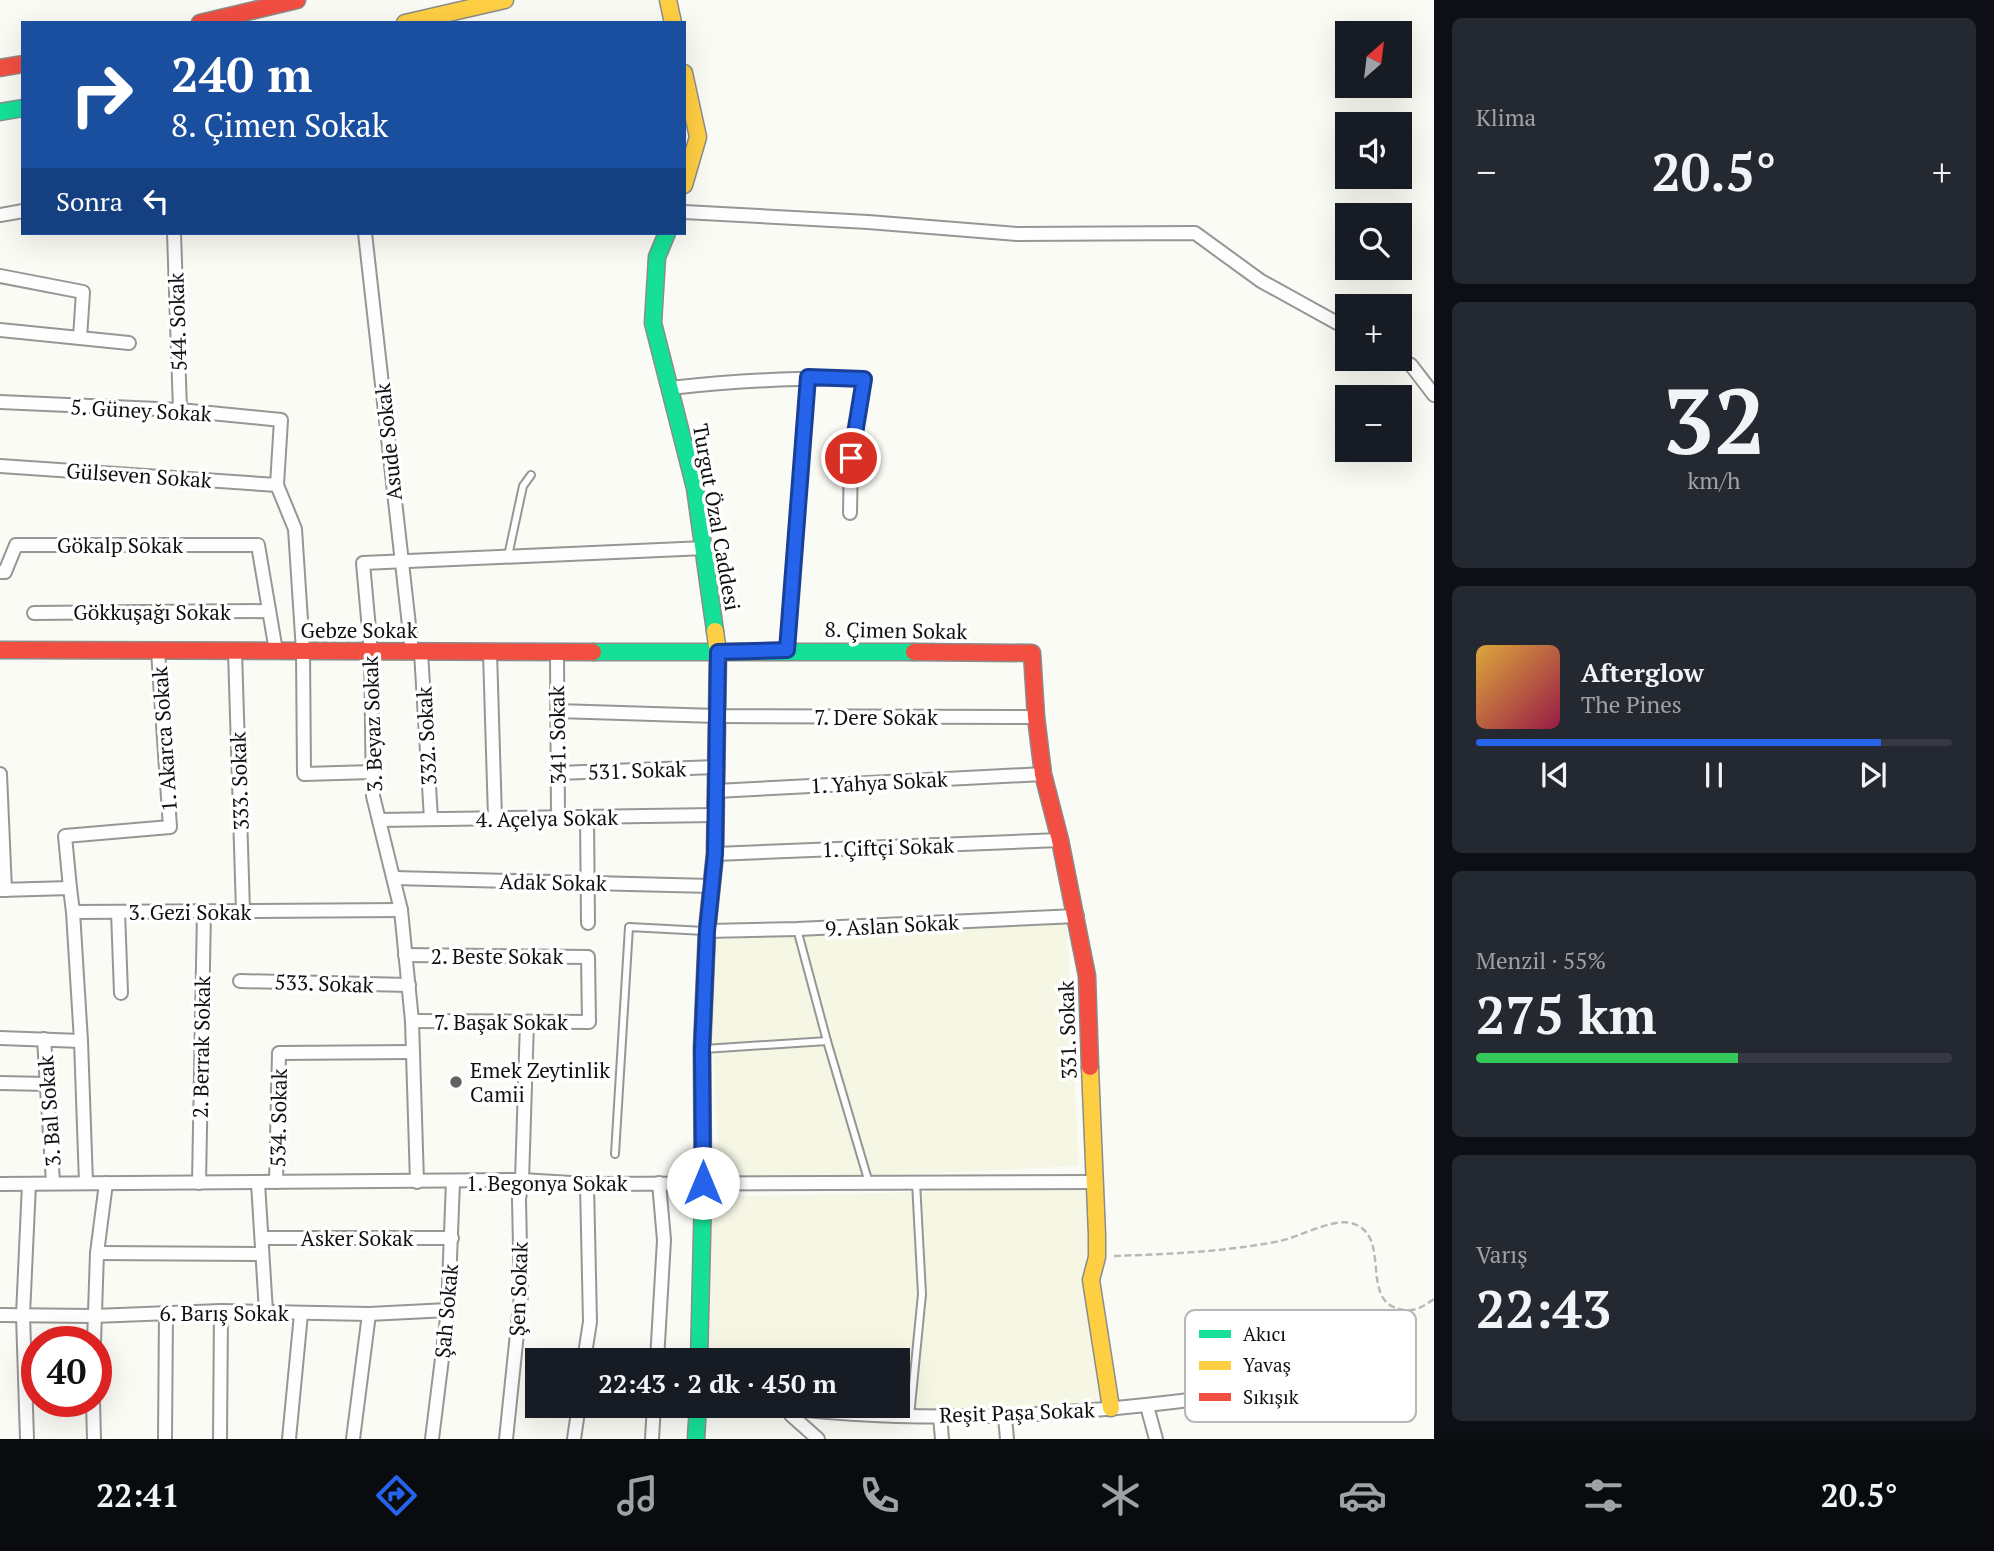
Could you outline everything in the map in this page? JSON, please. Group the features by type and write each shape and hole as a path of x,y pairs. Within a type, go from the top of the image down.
{"main road":[{"path":"208,21 297,0"},
{"path":"414,21 505,0"},
{"path":"668,0 673,21"},
{"path":"0,68 21,64"},
{"path":"686,80 694,106 698,137 686,178"},
{"path":"0,112 21,108"},
{"name":"Turgut Özal Caddesi","path":"666,235 657,257 653,323 695,488 718,652 715,854 707,931 702,1049 703,1183 699,1348"},
{"name":"Gebze Sokak","path":"0,650 718,652"},
{"name":"8. Çimen Sokak","path":"718,652 787,650 1032,653"},
{"name":"331. Sokak","path":"1032,653 1043,774 1077,916 1087,976 1097,1257 1091,1280 1111,1408"},
{"path":"698,1418 699,1436"}],"street":[{"path":"0,215 21,211"},
{"path":"686,212 868,222 1017,234 1195,233 1261,281 1335,323"},
{"name":"544. Sokak","path":"174,235 180,410"},
{"name":"Asude Sokak","path":"365,235 401,561 417,652"},
{"path":"0,276 83,292 80,338"},
{"path":"0,330 129,343"},
{"path":"1412,366 1434,395"},
{"path":"670,388 808,377 864,379 851,458 850,513"},
{"path":"787,650 808,377"},
{"name":"5. Güney Sokak","path":"0,402 180,410 281,420 277,485"},
{"name":"Gülseven Sokak","path":"0,466 277,485"},
{"path":"277,485 295,529 303,651 304,774 372,772"},
{"name":"Gökalp Sokak","path":"0,572 5,572 16,545 258,545 269,611"},
{"name":"3. Beyaz Sokak","path":"417,1182 412,1021 401,910 373,796 370,652 363,563 705,548"},
{"path":"269,611 275,651"},
{"name":"Gökkuşağı Sokak","path":"34,612 269,611"},
{"name":"1. Akarca Sokak","path":"70,888 65,836 170,827 158,651"},
{"name":"333. Sokak","path":"235,651 243,911"},
{"name":"332. Sokak","path":"417,652 431,819"},
{"path":"490,652 495,818"},
{"name":"341. Sokak","path":"556,652 558,817"},
{"name":"7. Dere Sokak","path":"557,711 717,716 1036,718"},
{"name":"531. Sokak","path":"558,773 716,767"},
{"path":"0,774 2,890 70,888 81,1041 86,1183"},
{"name":"1. Yahya Sokak","path":"716,791 1043,774"},
{"name":"4. Açelya Sokak","path":"379,820 715,815"},
{"path":"587,817 588,923"},
{"name":"1. Çiftçi Sokak","path":"715,854 1060,840"},
{"name":"Adak Sokak","path":"394,878 711,886"},
{"name":"3. Gezi Sokak","path":"72,912 401,910"},
{"name":"2. Berrak Sokak","path":"199,1183 204,911"},
{"path":"118,912 121,993"},
{"name":"9. Aslan Sokak","path":"707,931 1077,916"},
{"name":"2. Beste Sokak","path":"405,955 588,957 589,1022"},
{"name":"533. Sokak","path":"240,981 409,985"},
{"name":"7. Başak Sokak","path":"412,1021 589,1022"},
{"name":"Şen Sokak","path":"506,1439 521,1295 519,1199 522,1180 527,1022"},
{"path":"0,1038 81,1041"},
{"name":"3. Bal Sokak","path":"44,1040 54,1183"},
{"name":"7. Başak Sokak","path":"279,1053 412,1052"},
{"name":"534. Sokak","path":"276,1182 279,1053"},
{"path":"0,1083 47,1084"},
{"name":"1. Begonya Sokak","path":"0,1184 522,1180 587,1184 1094,1182"},
{"name":"Şah Sokak","path":"432,1439 449,1310 453,1182"},
{"path":"94,1326 97,1253 106,1183"},
{"path":"258,1183 266,1312"},
{"path":"658,1348 664,1240 660,1183"},
{"path":"27,1439 23,1315 29,1184"},
{"path":"586,1348 590,1322 587,1184"},
{"name":"Asker Sokak","path":"261,1238 452,1238"},
{"path":"97,1253 262,1254"},
{"name":"6. Barış Sokak","path":"0,1315 94,1316 221,1311 369,1314 449,1310"},
{"path":"220,1439 221,1311"},
{"path":"165,1439 166,1312"},
{"path":"289,1439 301,1314"},
{"path":"353,1439 369,1314"},
{"name":"Reşit Paşa Sokak","path":"910,1416 1004,1417 1185,1401"},
{"path":"1147,1406 1156,1439"},
{"path":"940,1416 942,1439"},
{"path":"93,1417 94,1439"},
{"path":"1004,1417 1007,1439"},
{"path":"574,1439 577,1418"},
{"path":"653,1439 654,1418"},
{"path":"794,1418 818,1439"}],"lane":[{"path":"509,556 523,486 531,475"},
{"path":"615,1154 629,927 707,931"},
{"path":"797,929 869,1182"},
{"path":"702,1049 827,1041"},
{"path":"910,1407 922,1294 916,1182"}],"path":[{"path":"1097,1257 1245,1247 1283,1240 1343,1222 1358,1225 1369,1236 1383,1298 1388,1304 1405,1310"},
{"path":"1412,1310 1434,1300"}],"green space":[{"path":"1067,923 1079,1166 720,1183 707,940"},
{"path":"1089,1188 1097,1235 1085,1258 1102,1400 982,1412 910,1413 910,1348 707,1348 712,1197"}],"traffic: fast":[{"path":"0,112 21,108"},
{"path":"666,235 657,257 653,323 695,488 715,631"},
{"path":"593,652 914,652"},
{"path":"699,1348 703,1194"},
{"path":"696,1439 697,1418"}],"traffic: slow":[{"path":"414,21 505,0"},
{"path":"668,0 673,21"},
{"path":"686,82 698,137 686,178"},
{"path":"703,1194 702,1049 707,931 715,854 718,652 715,631"},
{"path":"1090,1067 1097,1235 1097,1257 1091,1280 1111,1408"}],"traffic: jam":[{"path":"208,21 297,0"},
{"path":"0,68 21,64"},
{"path":"0,650 593,652"},
{"path":"914,652 1032,653 1043,774 1060,840 1087,976 1090,1067"}],"place":[{"name":"Emek Zeytinlik Camii","path":"456,1082"}],"route":[{"path":"703,1183 702,1049 707,931 715,854 718,652 787,650 808,377 864,379 851,458"}]}
